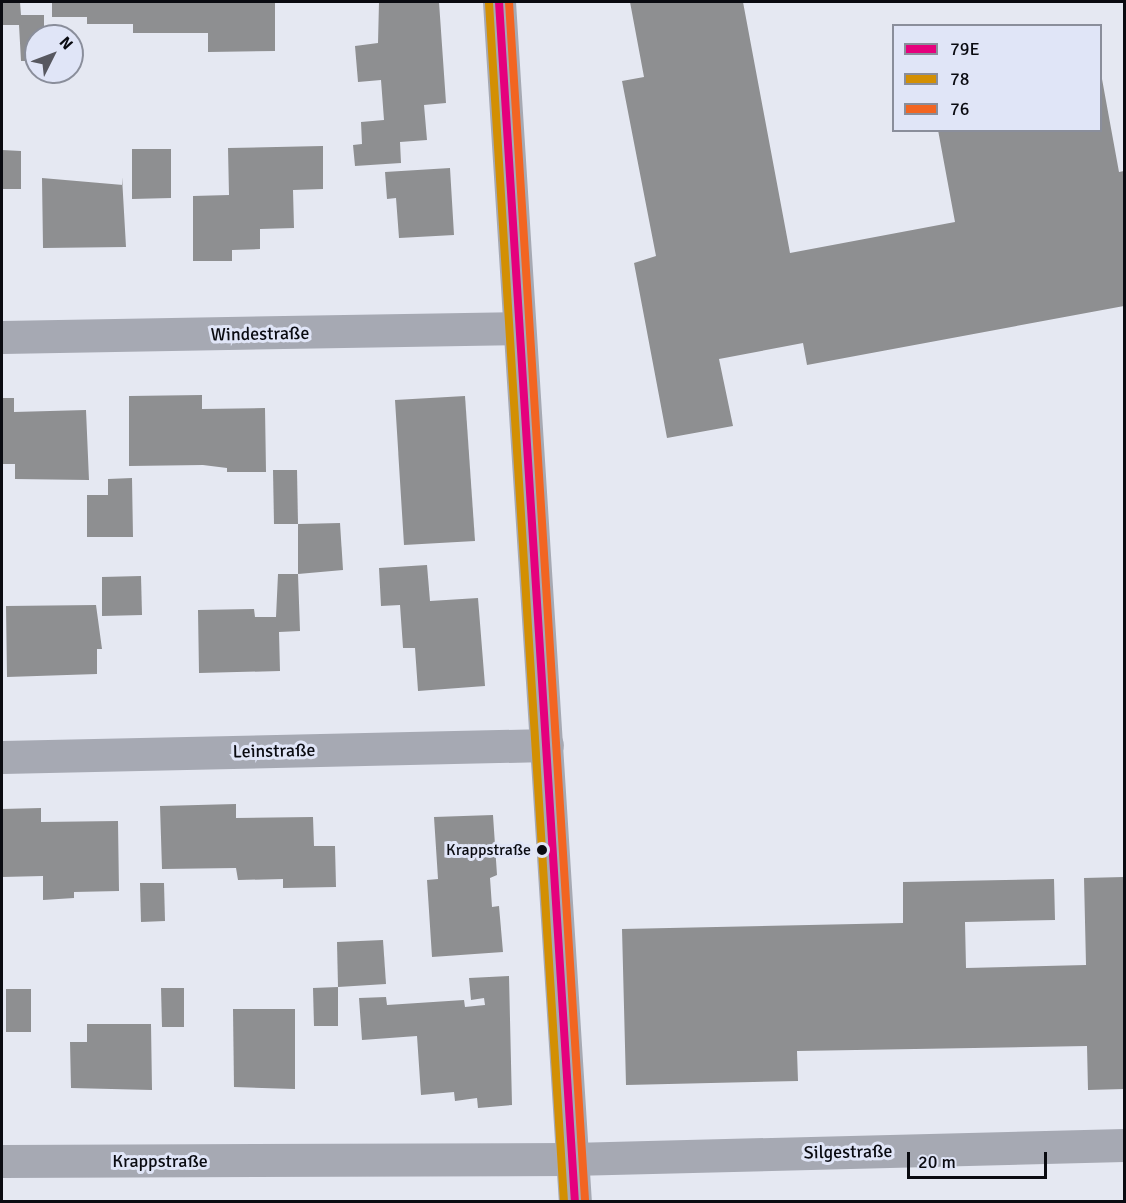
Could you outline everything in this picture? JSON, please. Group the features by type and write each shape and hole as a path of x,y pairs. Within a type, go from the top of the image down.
{"street":[{"path":"499,2 574,1202"},
{"name":"Windestraße","path":"2,337 519,328"},
{"name":"Leinstraße","path":"2,757 547,745"},
{"name":"Silgestraße","path":"571,1159 1125,1145"},
{"name":"Krappstraße","path":"2,1161 571,1159"}],"building":[{"path":"2,2 20,2 21,15 44,15 44,24 24,24 24,61 21,61 19,25 2,25"},
{"path":"52,2 275,2 275,51 208,52 208,33 133,33 133,24 87,24 87,17 52,17"},
{"path":"379,2 439,2 446,103 424,105 427,140 400,142 401,163 355,166 353,145 362,144 361,122 384,120 381,80 358,82 355,46 378,43"},
{"path":"630,2 743,2 790,253 955,222 938,132 1102,132 1102,79 1119,172 1124,171 1124,306 807,365 803,343 719,359 733,426 667,438 634,263 656,256 622,81 644,77"},
{"path":"323,146 323,189 293,190 294,228 260,229 260,249 232,250 232,261 193,261 193,196 229,195 228,148"},
{"path":"132,149 171,149 171,198 132,199"},
{"path":"2,150 21,151 21,189 2,189"},
{"path":"450,168 454,235 399,238 396,198 387,199 385,172"},
{"path":"42,178 122,185 126,247 43,248"},
{"path":"202,395 202,409 265,408 266,472 227,472 227,468 203,465 129,466 129,396"},
{"path":"465,396 475,541 404,545 395,400"},
{"path":"2,398 14,398 14,412 86,410 89,480 15,479 15,464 2,464"},
{"path":"273,470 297,470 298,524 274,524"},
{"path":"132,478 133,537 87,537 87,495 108,495 108,479"},
{"path":"340,523 343,570 298,574 298,524"},
{"path":"427,565 430,601 478,598 485,686 418,691 415,648 403,648 400,605 381,606 379,568"},
{"path":"278,574 298,574 300,631 279,632 280,671 199,673 198,610 254,609 255,617 276,617"},
{"path":"141,576 142,615 102,616 102,577"},
{"path":"96,605 102,649 97,649 97,674 7,677 6,606"},
{"path":"236,804 236,818 313,817 314,846 335,846 336,887 283,888 283,879 238,880 236,868 162,869 160,806"},
{"path":"41,808 41,822 118,821 119,891 74,892 74,898 43,900 43,876 2,877 2,809"},
{"path":"493,815 497,875 490,878 492,907 499,906 503,952 432,957 427,880 438,879 434,817"},
{"path":"1124,877 1124,1089 1088,1090 1087,1046 797,1051 798,1081 626,1085 622,929 903,923 903,882 1054,879 1055,920 965,922 966,968 1086,965 1084,878"},
{"path":"140,883 164,883 165,921 141,922"},
{"path":"383,940 386,984 338,987 337,942"},
{"path":"509,976 512,1105 478,1108 477,1098 455,1101 454,1092 421,1095 417,1036 362,1040 359,998 386,997 387,1005 464,1000 465,1007 485,1005 484,998 471,1000 469,978"},
{"path":"338,987 338,1026 314,1026 313,988"},
{"path":"161,988 184,988 184,1027 162,1027"},
{"path":"6,989 31,989 31,1032 6,1032"},
{"path":"233,1009 295,1009 295,1089 234,1087"},
{"path":"87,1024 151,1024 152,1090 71,1088 70,1042 87,1042"}],"transit line":[{"name":"79E","path":"499,2 575,1202"},
{"name":"76","path":"509,2 585,1201"},
{"name":"78","path":"489,3 564,1202"}],"place":[{"name":"Krappstraße","path":"542,850"}]}
